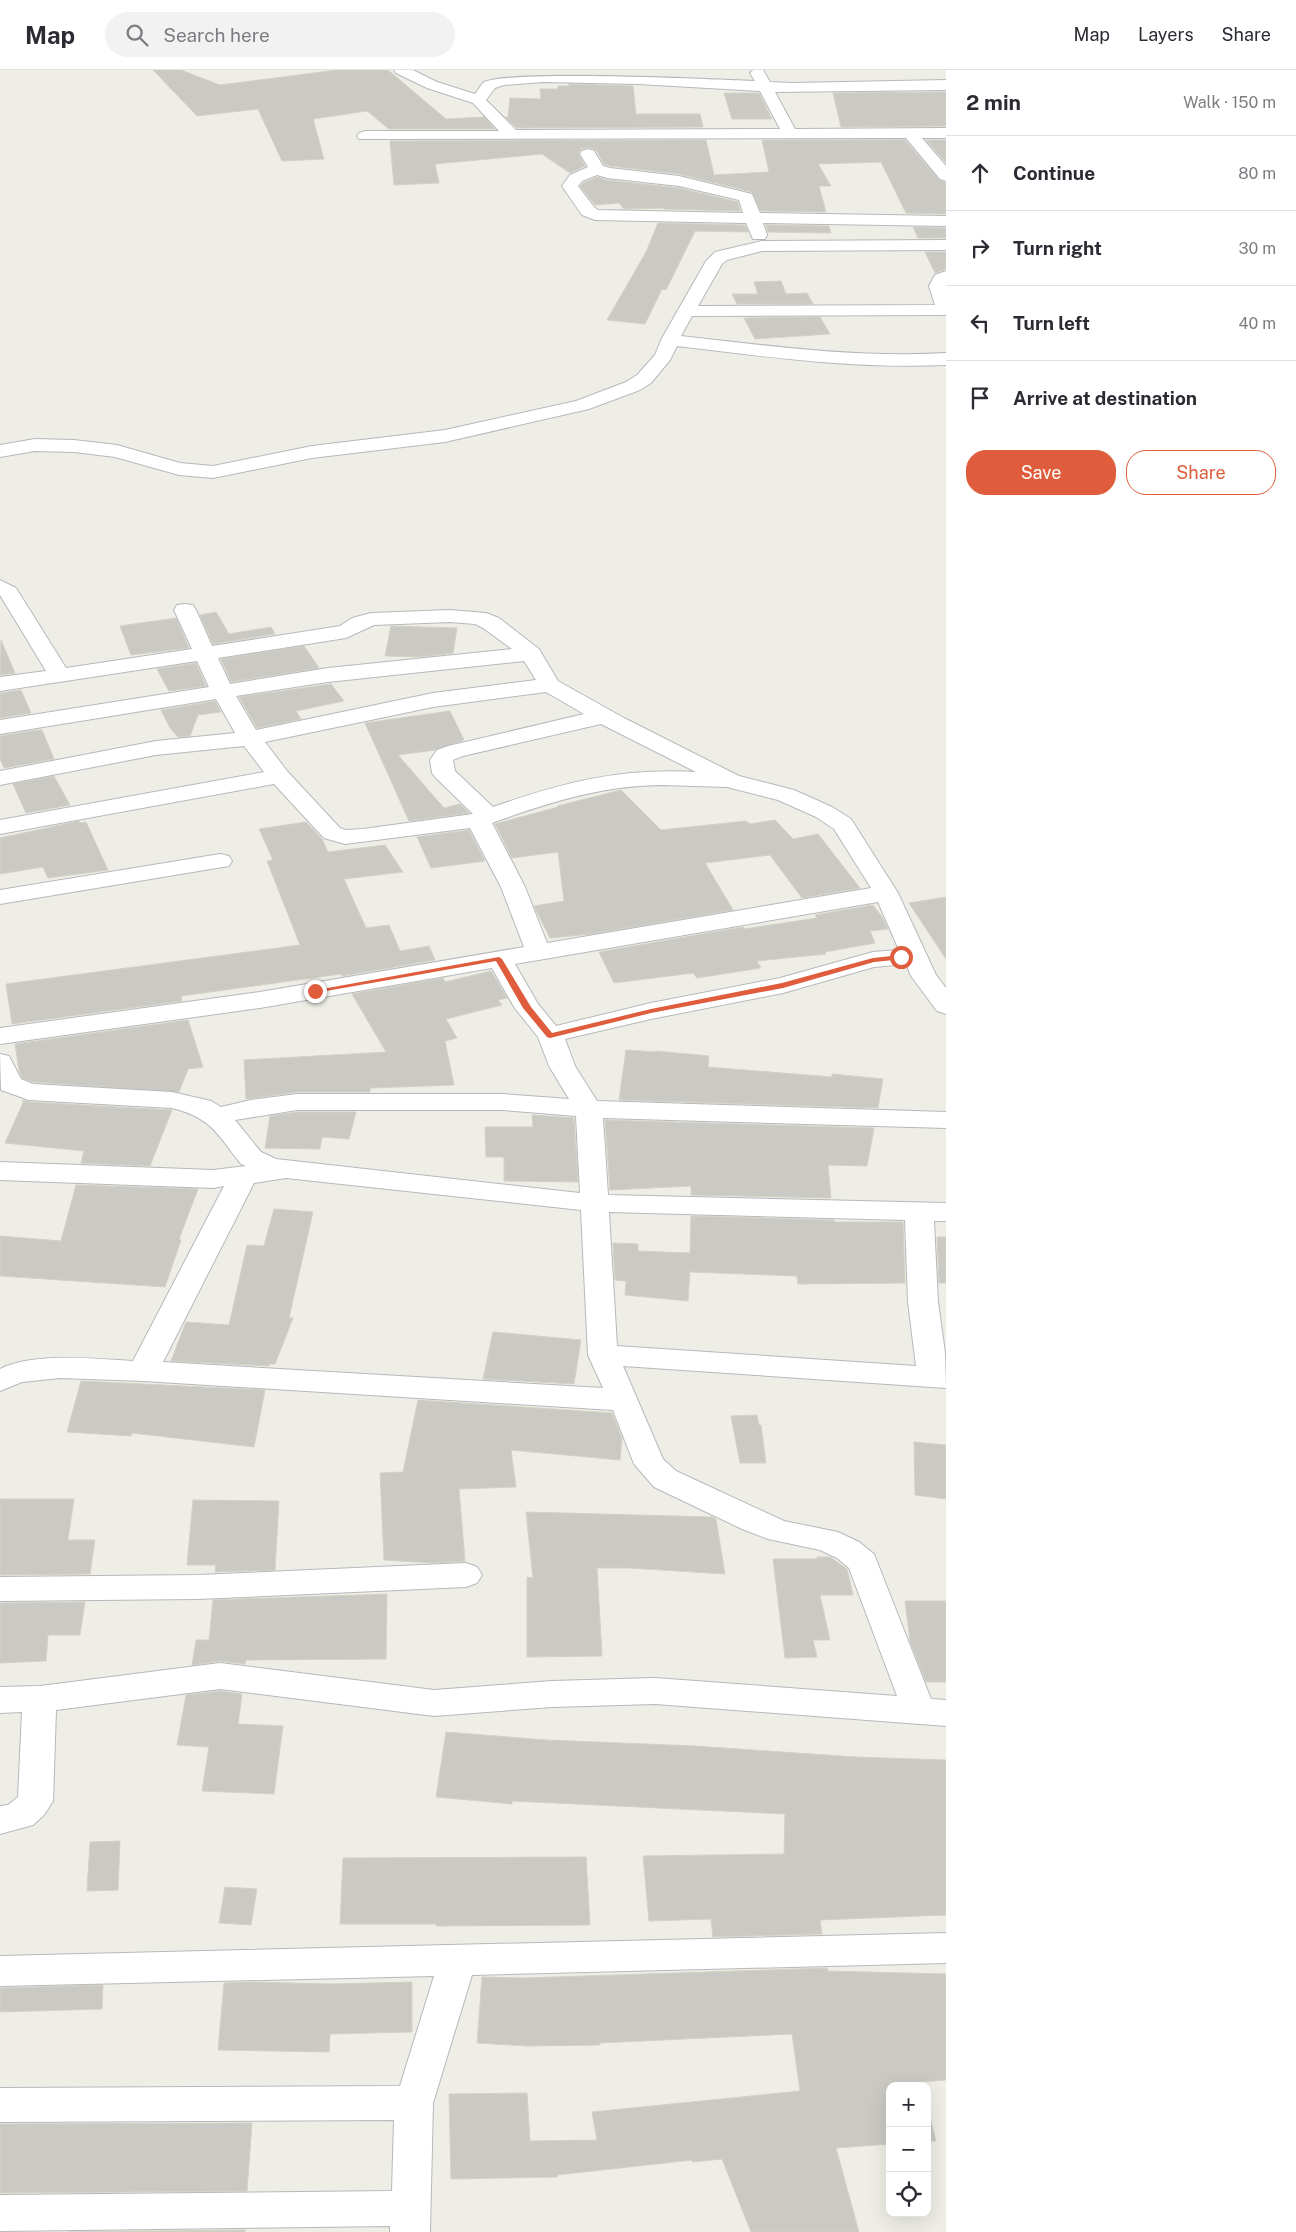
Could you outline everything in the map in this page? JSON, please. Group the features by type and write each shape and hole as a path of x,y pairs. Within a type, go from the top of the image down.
{"street":[{"path":"401,70 432,85 478,100 512,135"},
{"path":"756,70 790,134"},
{"path":"478,100 490,85 502,81 562,74 792,88 946,85"},
{"path":"910,133 946,176"},
{"path":"365,136 946,133"},
{"path":"585,134 586,149 590,159 598,169 607,173 666,179 746,197 755,219 762,246"},
{"path":"598,169 576,178 570,186 588,211 595,215 946,221"},
{"path":"898,221 907,245"},
{"path":"0,451 35,445 74,446 117,451 179,469 214,472 312,452 445,436 582,405 632,386 644,379 664,356 670,340 715,261 721,256 762,246 946,246"},
{"path":"688,311 946,310 938,286 941,279 946,276"},
{"path":"670,340 855,360 912,362 946,359"},
{"path":"3,591 60,676"},
{"path":"185,610 222,691 251,738 279,776 325,826 338,836 363,836 484,818 568,791 629,779 673,778 731,781 786,795 824,812 843,824 886,893 924,976 946,1006"},
{"path":"0,684 346,632 370,619 450,616 478,618 491,623 531,654 550,684 604,716 731,781"},
{"path":"0,727 106,695 222,691 328,675 531,654"},
{"path":"0,664 15,669 60,676 106,695"},
{"path":"0,778 156,748 251,738 433,700 550,684"},
{"path":"538,952 484,818 444,773 441,760 456,751 604,716"},
{"path":"0,827 279,776"},
{"path":"0,897 220,861"},
{"path":"0,1036 260,1000 886,893"},
{"path":"550,1035 651,1011 783,985 873,960 915,956"},
{"path":"0,1700 40,1699 220,1676 434,1703 552,1694 655,1691 932,1712 863,1562 848,1550 827,1540 779,1531 753,1522 665,1479 650,1464 603,1355 589,1109 562,1066 550,1035 527,1008 499,959"},
{"path":"0,1062 10,1084 29,1092 172,1100 201,1107 217,1116 251,1158 268,1166 289,1170 593,1203 933,1211 923,1302 930,1353 939,1377 603,1355"},
{"path":"217,1116 251,1108 298,1102 503,1102 589,1109 946,1120"},
{"path":"0,1171 213,1179 289,1170"},
{"path":"143,1371 244,1175"},
{"path":"0,1381 16,1373 60,1368 143,1371 624,1400"},
{"path":"0,1589 198,1587 466,1575"},
{"path":"0,1820 10,1819 27,1812 35,1801 40,1699"},
{"path":"0,1971 457,1962 946,1948"},
{"path":"0,2213 411,2220 414,2103 457,1962"},
{"path":"0,2105 414,2103"}],"building":[{"path":"153,70 181,70 220,85 337,70 388,70 446,119 484,117 495,129 389,129 367,111 313,119 324,159 282,161 258,109 197,116"},
{"path":"569,84 633,86 636,114 700,114 703,127 517,128 505,117 508,117 510,98 541,99 540,89 558,89 558,86 569,86"},
{"path":"946,92 946,126 841,127 833,93"},
{"path":"724,93 759,93 772,119 732,119"},
{"path":"706,140 714,175 769,172 762,140 905,140 939,180 946,183 946,214 906,213 881,162 818,164 831,186 819,186 826,212 761,211 752,192 679,174 610,166 604,164 596,150 589,147 581,149 578,153 585,166 570,173 542,154 435,164 439,183 394,185 390,141"},
{"path":"926,140 946,140 946,163"},
{"path":"597,177 607,180 679,188 738,202 740,211 664,208 624,209 619,203 595,205 580,186"},
{"path":"658,223 745,225 748,232 695,231 666,290 662,289 645,324 607,320 646,252"},
{"path":"766,225 829,226 831,233 768,232"},
{"path":"913,227 946,228 946,238 918,238"},
{"path":"925,252 946,252 946,269 935,273"},
{"path":"781,281 786,294 807,293 813,304 737,304 732,294 758,294 754,282"},
{"path":"820,317 830,334 755,339 744,318"},
{"path":"216,612 229,634 271,627 275,634 213,644 200,615"},
{"path":"176,618 189,648 131,655 120,626"},
{"path":"391,626 457,628 453,653 420,657 385,656"},
{"path":"1,640 15,673 0,675"},
{"path":"304,646 319,668 231,682 221,659"},
{"path":"196,663 206,686 169,691 157,669"},
{"path":"331,684 344,701 296,711 301,719 257,728 239,697"},
{"path":"21,690 31,713 0,718 0,693"},
{"path":"215,701 221,712 198,715 190,736 178,737 170,728 161,710"},
{"path":"450,711 464,740 435,750 398,755 444,808 460,804 469,813 409,821 365,723"},
{"path":"42,730 54,759 4,768 0,759 0,736"},
{"path":"54,776 70,805 26,813 13,784"},
{"path":"621,790 661,830 746,821 750,824 775,820 793,839 818,834 860,888 802,898 770,855 705,863 733,910 591,934 550,938 534,906 564,901 558,852 512,858 495,824"},
{"path":"79,821 80,823 86,822 108,870 48,878 43,867 0,874 0,838"},
{"path":"306,822 322,839 328,852 385,845 403,872 344,879 366,928 389,925 400,951 429,946 435,960 342,976 341,974 181,996 182,1001 12,1024 6,984 300,945 267,861 273,860 259,829"},
{"path":"469,830 485,861 431,868 417,837"},
{"path":"946,897 946,959 909,903"},
{"path":"873,905 888,929 870,931 875,943 825,952 826,954 757,961 761,968 697,978 693,973 614,983 599,952 743,927 744,929 817,918 815,915"},
{"path":"491,971 507,998 498,1000 502,1005 446,1019 457,1038 445,1041 454,1085 370,1088 370,1092 297,1092 246,1099 244,1060 386,1052 352,994 443,978 445,982"},
{"path":"188,1020 203,1067 188,1069 179,1092 33,1082 22,1078 19,1070 15,1044"},
{"path":"626,1050 709,1056 708,1067 883,1079 878,1108 619,1100"},
{"path":"23,1100 29,1102 172,1110 150,1166 81,1163 84,1151 5,1143"},
{"path":"297,1112 356,1112 349,1139 322,1137 320,1149 265,1148 270,1116"},
{"path":"532,1115 574,1118 578,1182 504,1181 504,1157 486,1157 485,1127 533,1127"},
{"path":"605,1120 874,1128 867,1166 828,1165 831,1198 691,1195 691,1186 610,1190"},
{"path":"76,1185 198,1189 179,1239 181,1240 165,1287 0,1276 0,1236 61,1241"},
{"path":"274,1209 313,1212 289,1318 293,1318 275,1364 269,1364 269,1366 171,1361 186,1322 229,1325 247,1245 264,1246"},
{"path":"691,1216 834,1220 834,1222 903,1222 905,1283 798,1284 797,1276 690,1272 690,1269 688,1301 625,1295 626,1281 615,1280 613,1243 638,1244 638,1251 690,1253"},
{"path":"937,1237 946,1237 946,1283 939,1283"},
{"path":"493,1332 581,1340 574,1384 483,1379"},
{"path":"81,1381 265,1390 254,1447 132,1433 131,1436 67,1432"},
{"path":"418,1400 612,1413 622,1438 620,1460 511,1450 516,1487 459,1489 465,1561 434,1563 384,1560 380,1473 403,1472"},
{"path":"757,1415 759,1425 761,1425 766,1463 740,1463 731,1416"},
{"path":"914,1442 946,1445 946,1499 915,1495"},
{"path":"0,1499 74,1499 68,1540 95,1540 90,1574 0,1575"},
{"path":"193,1500 279,1501 275,1570 215,1572 216,1565 187,1565"},
{"path":"526,1512 712,1517 716,1519 725,1574 630,1568 597,1568 602,1656 527,1657 527,1577 533,1578"},
{"path":"817,1557 830,1557 847,1569 853,1595 820,1595 830,1640 813,1640 817,1657 785,1658 773,1559 817,1559"},
{"path":"387,1594 386,1659 246,1660 245,1664 220,1661 192,1665 196,1640 209,1640 213,1600"},
{"path":"905,1601 946,1601 946,1682 926,1682 910,1641"},
{"path":"85,1602 80,1635 48,1635 46,1661 0,1663 0,1603"},
{"path":"220,1691 242,1694 238,1724 283,1726 274,1794 202,1791 209,1747 177,1745 186,1695"},
{"path":"446,1732 546,1740 946,1760 946,1915 820,1920 822,1934 713,1937 711,1919 649,1921 643,1856 784,1854 785,1814 512,1801 512,1804 436,1797"},
{"path":"120,1841 118,1890 87,1891 90,1842"},
{"path":"586,1857 590,1925 436,1926 436,1924 340,1924 343,1858"},
{"path":"225,1887 257,1889 251,1925 219,1923"},
{"path":"827,1968 828,1971 946,1974 946,2080 886,2082 886,2144 836,2148 859,2232 751,2232 722,2159 692,2162 692,2160 557,2175 557,2177 451,2179 449,2094 527,2093 530,2141 597,2140 592,2112 800,2091 792,2034 599,2043 600,2045 527,2046 477,2043 482,1977 524,1978"},
{"path":"412,1982 412,2032 330,2034 329,2052 218,2050 224,1983 331,1984"},
{"path":"103,1985 102,2009 0,2012 0,1988"},
{"path":"931,2121 936,2141 931,2141"},
{"path":"252,2123 247,2191 0,2193 0,2124"},
{"path":"245,2230 245,2232 68,2232"}],"route":[{"path":"315,991 499,959 527,1008 550,1035 651,1011 783,985 873,960 901,957"}]}
